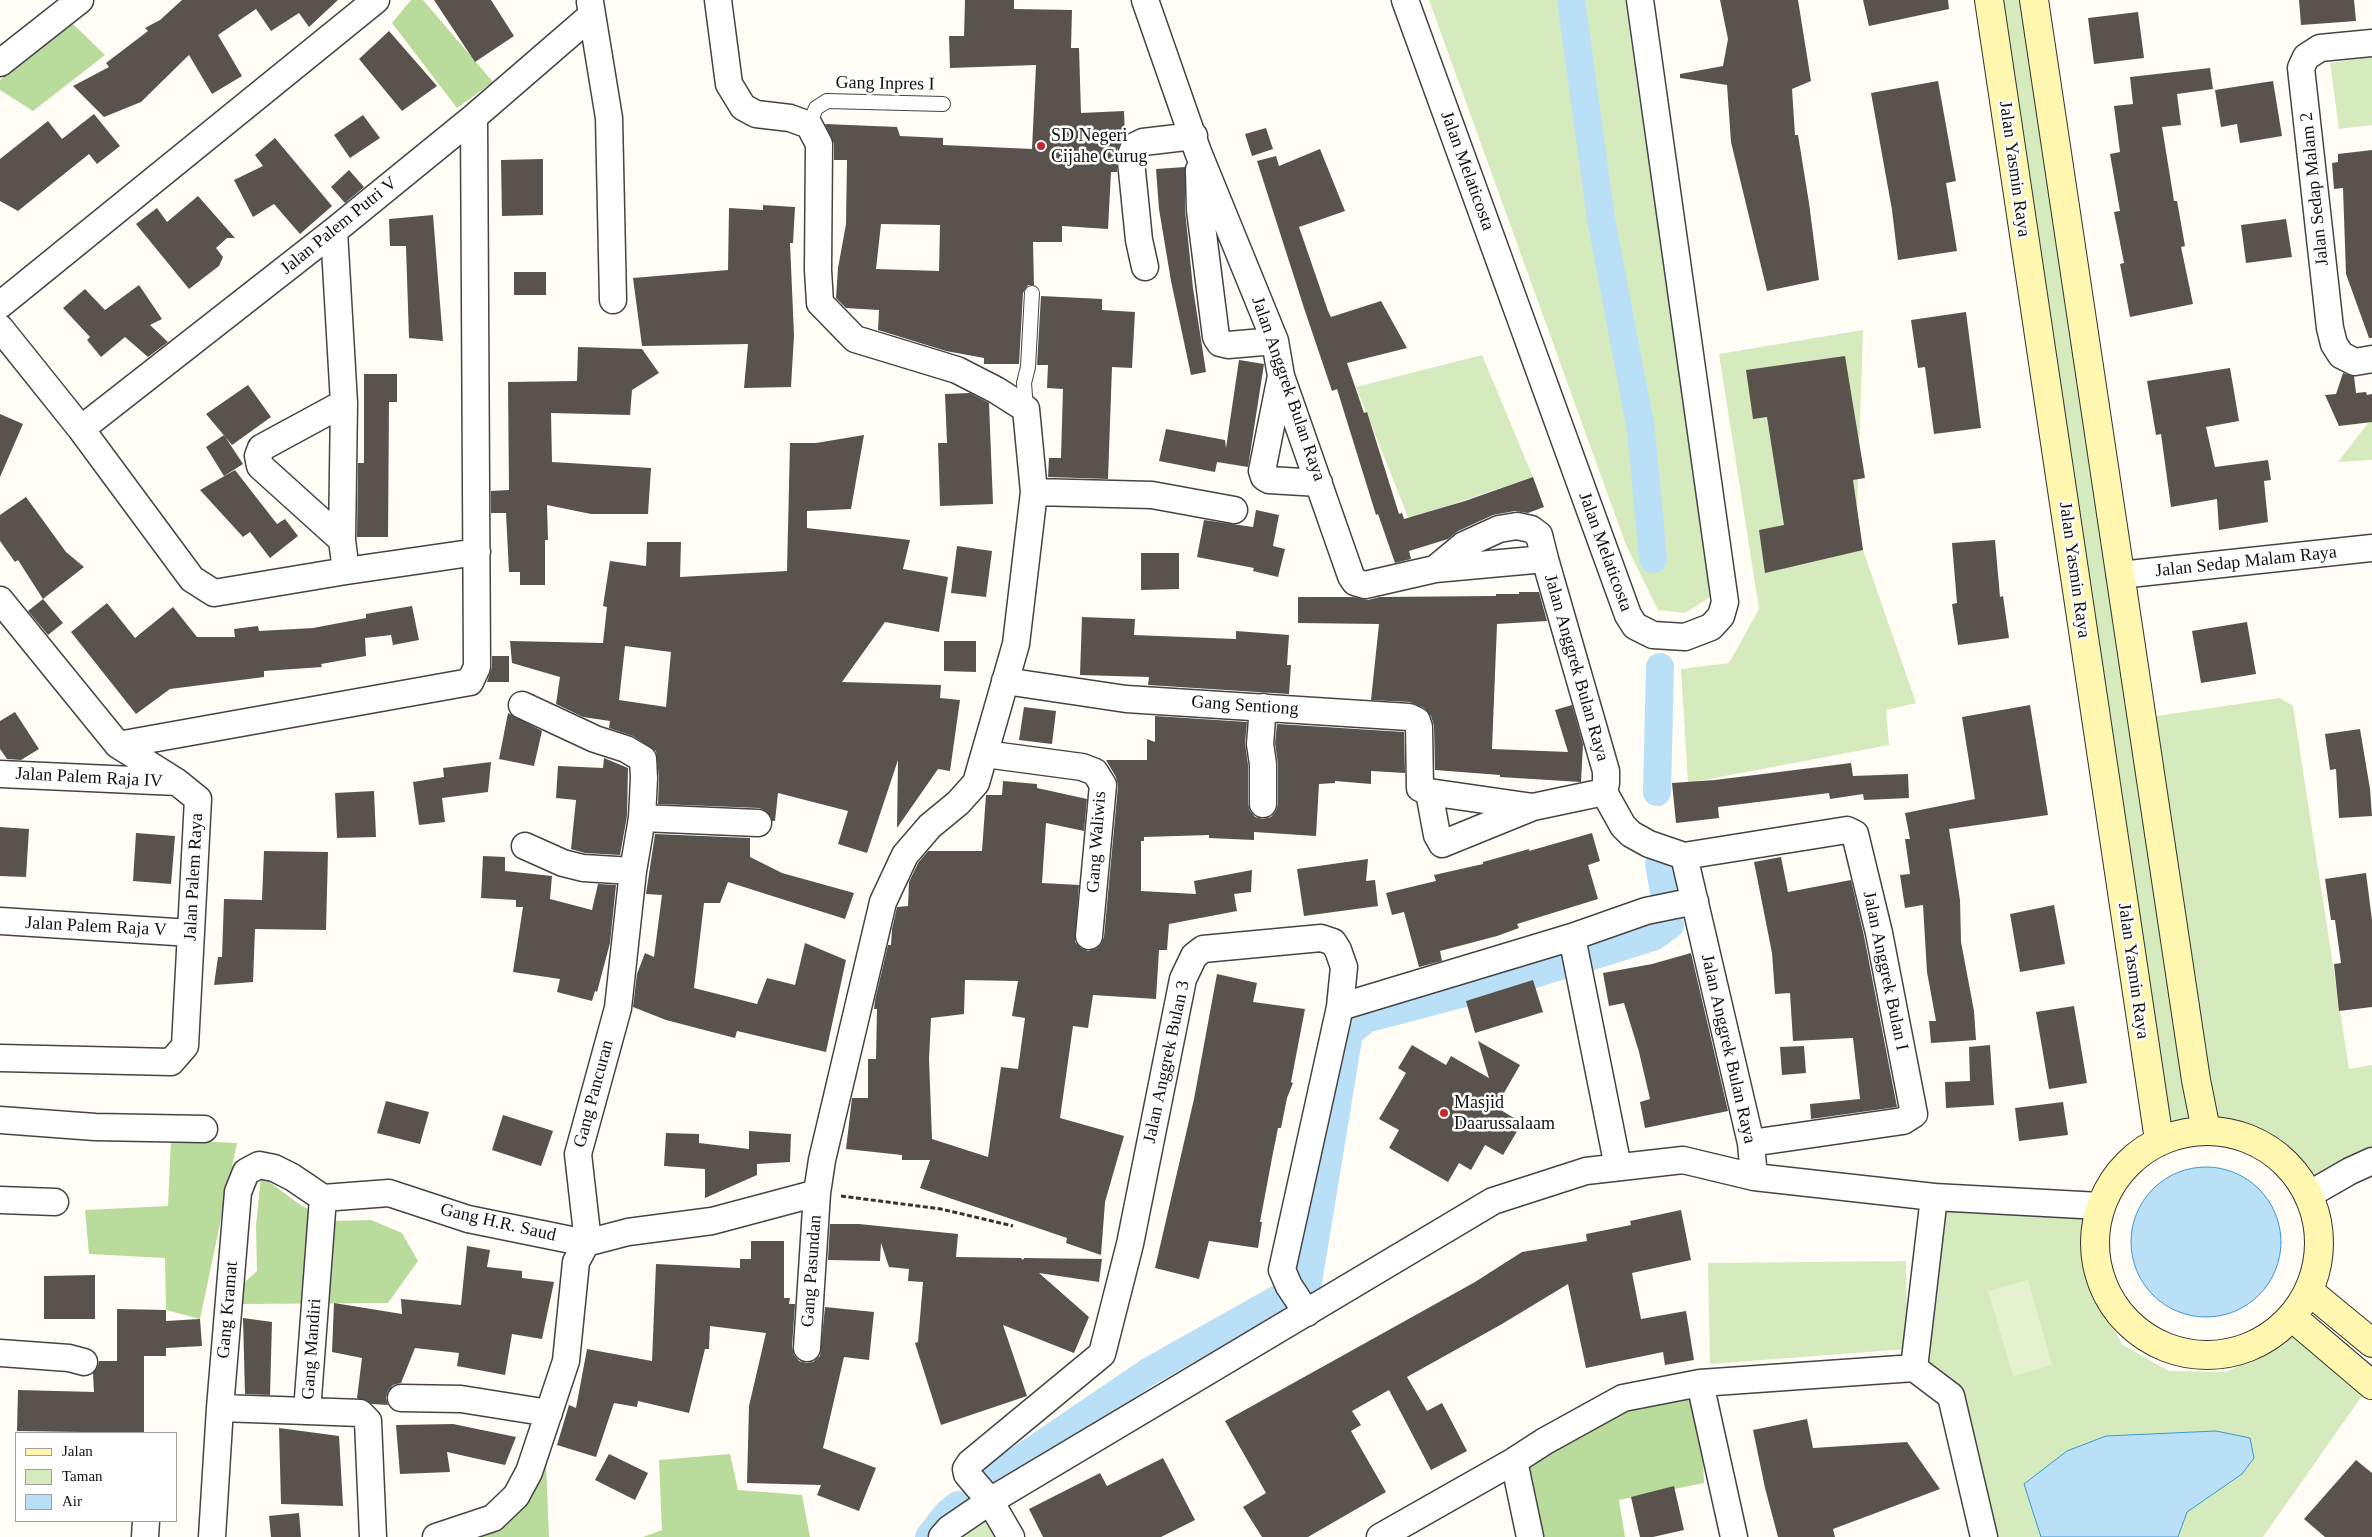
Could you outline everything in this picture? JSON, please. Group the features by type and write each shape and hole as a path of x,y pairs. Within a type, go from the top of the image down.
{"street":[{"path":"0,63 80,0"},
{"path":"0,306 376,0"},
{"path":"718,0 728,84 743,107 756,114 790,118 809,125 819,144 818,270 820,303 855,339 957,370 996,390 1026,409"},
{"name":"Jalan Anggrek Bulan Raya","path":"1145,0 1196,144 1275,341 1281,376 1355,582 1365,585 1435,569 1545,560 1606,772 1604,792"},
{"name":"Jalan Melaticosta","path":"1405,0 1628,615 1635,626 1653,635 1684,637 1711,627 1721,616 1725,602 1640,0"},
{"name":"Jalan Yasmin Raya","path":"1989,0 2159,1140"},
{"path":"2034,0 2196,1080 2206,1130"},
{"path":"591,8 609,118 613,300"},
{"name":"Jalan Palem Putri V","path":"80,429 334,232 474,117 591,8"},
{"name":"Jalan Sedap Malam 2","path":"2372,44 2320,48 2306,57 2301,68 2332,336 2341,355 2355,362 2372,359"},
{"path":"118,745 470,682 477,667 474,117"},
{"path":"1145,267 1138,230 1131,162 1132,152 1135,146 1143,142 1196,144 1200,210 1216,337 1220,343 1228,345 1275,341"},
{"path":"334,232 344,403 342,540 346,570"},
{"path":"0,328 80,429 192,579 214,593 346,570 477,552"},
{"path":"1281,376 1262,471 1264,477 1269,480 1319,483"},
{"path":"342,540 260,466 258,456 261,448 344,403"},
{"name":"Gang Pasundan","path":"807,1348 817,1193 822,1160 883,902 905,856 930,826 958,803 976,782 1016,644 1034,492 1026,409"},
{"path":"1034,492 1152,495 1234,510"},
{"path":"1435,569 1464,545 1499,529 1517,526 1530,529 1539,535 1545,560"},
{"name":"Jalan Sedap Malam Raya","path":"2120,575 2372,548"},
{"name":"Jalan Palem Raya","path":"0,600 118,745 177,782 198,799 185,1046 171,1062 0,1058"},
{"name":"Gang Sentiong","path":"1005,682 1126,698 1408,717 1418,721 1425,790"},
{"name":"Gang Pancuran","path":"522,705 595,739 626,749 643,759 642,818 632,871 618,1008 578,1154 587,1242"},
{"path":"1263,707 1260,744 1263,764 1263,804"},
{"name":"Gang Waliwis","path":"985,754 1082,767 1095,772 1103,785 1089,936"},
{"name":"Jalan Palem Raja IV","path":"0,774 177,782"},
{"path":"1534,807 1425,790 1437,836 1442,844 1534,807 1604,792 1623,826 1631,834 1649,844 1684,856"},
{"path":"642,818 758,823"},
{"name":"Jalan Anggrek Bulan I","path":"1684,856 1848,830 1855,834 1879,933 1914,1114 1903,1121 1751,1143"},
{"path":"525,846 563,863 583,868 632,871"},
{"name":"Jalan Anggrek Bulan Raya","path":"1684,856 1689,902 1751,1143 1754,1177"},
{"path":"1340,1007 1576,953 1646,910 1689,902"},
{"name":"Jalan Palem Raja V","path":"0,921 191,933"},
{"name":"Jalan Anggrek Bulan 3","path":"1011,1537 990,1501 967,1474 966,1469 970,1463 1102,1354 1130,1244 1183,979 1194,956 1203,949 1321,938 1333,942 1344,967 1340,1007 1282,1270 1298,1301"},
{"path":"1576,953 1618,1167"},
{"path":"0,1120 95,1127 204,1129"},
{"path":"2206,1130 2233,1132 2256,1140 2277,1153 2310,1194 2318,1218 2320,1245 2317,1272 2310,1291 2292,1317 2271,1336 2246,1349 2218,1355 2190,1354 2162,1346 2138,1332 2118,1312 2103,1288 2095,1260 2094,1233 2100,1206 2109,1185 2123,1167 2140,1152 2159,1140 2206,1130"},
{"path":"942,1537 949,1529 990,1501 1298,1301 1493,1201 1586,1171 1683,1160 1754,1177 1934,1197 2100,1206"},
{"path":"2310,1194 2350,1171 2372,1161"},
{"name":"Gang Kramat","path":"212,1537 220,1408 238,1192 246,1172 259,1165 274,1168 292,1177 323,1198"},
{"name":"Gang H.R. Saud","path":"323,1198 389,1193 468,1219 587,1242"},
{"path":"436,1537 493,1518 516,1496 529,1472 566,1361 576,1262 587,1242 628,1232 712,1221 817,1193"},
{"path":"1914,1368 1934,1197"},
{"name":"Gang Mandiri","path":"323,1198 307,1411 360,1413 368,1421 373,1537"},
{"path":"0,1200 55,1202"},
{"path":"2310,1291 2372,1343"},
{"path":"2292,1317 2372,1385"},
{"path":"0,1353 70,1358 84,1362"},
{"path":"1380,1537 1623,1398 1700,1383 1914,1368 1951,1396 1984,1537"},
{"path":"1700,1383 1734,1537"},
{"path":"401,1398 461,1399 549,1414"},
{"path":"220,1408 307,1411"},
{"path":"1514,1461 1530,1537"},
{"path":"144,1537 146,1522"}],"lane":[{"name":"Gang Inpres I","path":"809,125 816,108 827,101 943,104"},
{"path":"1026,409 1024,383 1028,367 1032,293"}],"path":[{"path":"817,1193 941,1209 1013,1226"}],"green space":[{"path":"411,0 423,0 493,82 457,108 392,23"},
{"path":"1429,0 1625,0 1707,561 1709,598 1685,613 1658,610 1626,545"},
{"path":"1989,0 2034,0 2143,718 2280,698 2293,706 2349,1069 2372,1065 2372,1162 2310,1194 2277,1153 2256,1140 2233,1132 2206,1130 2159,1140"},
{"path":"71,22 105,55 33,111 0,90 0,80"},
{"path":"2372,57 2372,125 2339,129 2330,63"},
{"path":"1863,330 1857,510 1863,550 1916,703 1886,710 1889,745 1688,783 1681,669 1729,663 1759,609 1719,354"},
{"path":"1482,355 1533,477 1409,519 1356,387"},
{"path":"2372,418 2372,460 2338,462"},
{"path":"171,1140 237,1143 200,1319 166,1310 165,1258 89,1254 85,1210 168,1206"},
{"path":"261,1176 302,1206 332,1221 371,1220 402,1233 418,1261 388,1303 237,1304 238,1288 257,1271 256,1226"},
{"path":"1934,1197 2100,1206 2094,1233 2096,1300 2123,1345 2169,1371 2227,1372 2293,1335 2364,1393 2263,1537 1994,1537 1955,1394 1914,1368"},
{"path":"1906,1261 1907,1349 1710,1364 1708,1263"},
{"path":"2028,1280 2052,1365 2013,1376 1988,1291"},
{"path":"1700,1383 1704,1483 1619,1500 1625,1537 1530,1537 1514,1461 1545,1441"},
{"path":"730,1454 738,1490 802,1495 810,1537 643,1537 662,1530 659,1460"},
{"path":"546,1463 549,1537 470,1537 513,1516"},
{"path":"990,1501 1011,1537 942,1537"}],"water":[{"path":"2206,1167 2235,1173 2259,1189 2275,1213 2281,1242 2275,1271 2259,1295 2235,1311 2206,1317 2177,1311 2153,1295 2137,1271 2131,1242 2137,1213 2153,1189 2177,1173"},
{"path":"2216,1431 2250,1438 2254,1458 2242,1474 2187,1512 2178,1537 2041,1537 2024,1484 2067,1451 2106,1436"}],"building":[{"path":"182,0 338,0 309,27 299,13 271,31 256,9 218,35 242,76 212,94 189,55 141,102 104,117 73,86 109,67 106,63 148,31 145,28 160,20"},
{"path":"434,0 491,0 514,36 475,62"},
{"path":"965,0 1014,0 1014,9 1072,10 1071,48 1079,48 1081,113 1124,111 1125,136 1117,150 1117,172 1111,172 1108,229 1062,226 1062,242 1033,242 1034,285 1028,285 1023,293 1019,364 984,364 984,358 946,351 878,330 879,310 846,308 836,298 838,268 846,224 847,160 834,160 834,144 825,124 897,127 900,136 943,138 943,145 1032,149 1036,65 950,68 949,36 964,36","holes":["881,224 940,225 939,271 876,269"]},
{"path":"1720,0 1798,0 1811,81 1792,89 1795,135 1798,135 1819,280 1767,291 1731,142 1727,85 1680,78 1680,74 1723,66 1728,39"},
{"path":"1863,0 1948,0 1949,9 1869,26"},
{"path":"2299,0 2354,0 2356,21 2301,25"},
{"path":"2138,12 2144,58 2094,64 2088,18"},
{"path":"389,31 437,86 402,111 359,59"},
{"path":"2210,68 2213,89 2177,94 2181,125 2162,127 2174,201 2177,201 2185,246 2181,247 2193,304 2130,317 2120,264 2124,263 2114,212 2120,211 2110,154 2120,152 2114,106 2133,104 2130,77"},
{"path":"1938,81 1956,181 1946,183 1957,251 1898,260 1892,210 1871,93"},
{"path":"2273,81 2282,136 2240,143 2237,124 2221,127 2215,90"},
{"path":"94,114 120,146 97,164 89,154 18,211 0,201 0,159 48,121 62,139"},
{"path":"363,115 380,138 350,158 334,135"},
{"path":"1266,128 1273,149 1252,156 1245,134"},
{"path":"275,138 332,206 300,234 274,204 253,217 234,180 263,166 255,155"},
{"path":"1320,149 1345,211 1299,227 1328,311 1331,317 1381,301 1407,348 1347,363 1364,413 1367,412 1399,514 1402,513 1404,519 1465,501 1533,477 1544,507 1528,513 1515,511 1493,515 1458,531 1448,539 1409,551 1411,559 1395,563 1378,514 1376,515 1337,389 1332,391 1257,161 1276,156 1279,166"},
{"path":"2372,150 2372,338 2369,338 2346,274 2343,188 2334,189 2332,163 2338,162 2338,154"},
{"path":"543,159 543,215 502,216 501,160"},
{"path":"1185,167 1185,210 1193,288 1206,372 1191,375 1171,281 1159,209 1156,169"},
{"path":"349,170 364,187 345,203 331,187"},
{"path":"198,196 235,238 227,238 216,248 223,257 219,266 189,289 136,224 157,208 167,222"},
{"path":"763,205 795,207 793,243 790,243 794,335 791,387 744,388 748,344 642,346 633,278 728,270 729,208 763,210"},
{"path":"433,215 443,341 409,338 406,246 390,246 389,219"},
{"path":"2286,219 2292,257 2246,263 2241,225"},
{"path":"514,272 546,272 546,295 514,295"},
{"path":"139,285 162,319 150,325 168,342 148,357 125,337 101,357 87,340 90,337 63,308 85,289 105,310"},
{"path":"1041,296 1102,299 1102,310 1135,312 1132,368 1112,367 1108,479 1048,477 1049,458 1061,458 1063,389 1047,388 1048,365 1037,365"},
{"path":"1966,312 1981,428 1934,434 1925,367 1918,368 1911,320"},
{"path":"578,347 642,349 659,373 632,390 630,415 551,413 552,462 651,468 648,514 591,514 547,505 548,540 545,540 545,585 520,585 520,572 509,572 506,513 491,513 491,491 509,490 508,382 577,381"},
{"path":"1845,356 1865,478 1853,480 1863,550 1765,573 1759,530 1784,525 1767,417 1753,419 1746,370"},
{"path":"1239,360 1264,364 1248,467 1217,462 1215,472 1159,461 1166,429 1225,440 1226,448"},
{"path":"2230,368 2239,421 2206,427 2215,467 2268,460 2271,480 2264,481 2268,522 2219,530 2217,499 2171,507 2161,434 2156,435 2147,381"},
{"path":"2343,373 2354,376 2356,393 2366,392 2367,395 2372,394 2372,422 2339,426 2325,395 2336,394"},
{"path":"364,374 397,374 397,402 389,402 388,537 357,537 358,463 364,463"},
{"path":"248,385 271,417 232,445 206,414"},
{"path":"970,393 989,403 993,504 940,506 938,443 947,443 945,394"},
{"path":"0,414 23,424 0,477"},
{"path":"224,435 243,464 224,476 206,447"},
{"path":"864,435 851,509 807,511 807,528 910,540 903,569 948,577 939,632 885,622 842,682 941,685 940,698 960,700 950,771 938,769 897,828 898,760 867,853 838,844 848,811 778,793 775,821 772,821 766,811 759,808 658,804 659,777 656,751 633,736 609,728 610,721 583,717 556,704 560,677 512,663 510,641 603,643 607,607 603,606 610,561 646,566 647,542 681,542 680,577 787,571 790,443 816,443","holes":["625,646 671,652 666,707 619,700"]},
{"path":"235,470 277,524 285,519 298,536 270,558 250,532 243,537 200,490"},
{"path":"26,497 66,552 84,567 43,599 18,560 15,562 0,541 0,515"},
{"path":"1256,510 1279,515 1273,546 1285,549 1278,577 1253,571 1254,568 1197,557 1204,520 1253,527"},
{"path":"1995,540 2000,597 2003,596 2009,638 1958,645 1952,604 1957,603 1952,543"},
{"path":"957,546 992,551 986,597 951,593"},
{"path":"1141,553 1179,553 1179,589 1141,590"},
{"path":"1519,592 1539,592 1547,621 1497,624 1492,749 1568,752 1555,710 1572,705 1583,744 1581,782 1500,777 1500,775 1435,770 1434,726 1431,716 1424,708 1410,702 1371,700 1379,624 1298,623 1298,597 1353,597 1368,600 1380,597 1496,596 1496,594 1519,594"},
{"path":"43,599 63,623 48,635 28,611"},
{"path":"107,603 135,638 173,607 197,637 235,637 234,629 258,626 259,631 313,628 366,618 366,614 412,606 419,640 393,645 391,635 365,638 366,656 321,664 322,667 264,671 264,677 170,689 136,714 71,632"},
{"path":"1082,617 1135,619 1134,635 1236,639 1236,631 1289,635 1287,665 1291,665 1289,694 1148,685 1149,677 1080,675"},
{"path":"2247,622 2256,674 2201,683 2192,631"},
{"path":"944,641 976,641 976,672 944,671"},
{"path":"492,656 509,656 509,682 487,682 492,667"},
{"path":"2030,705 2048,815 1949,829 1960,900 1961,942 1974,1011 1976,1040 1931,1043 1929,1021 1936,1021 1927,972 1923,905 1905,908 1900,875 1910,874 1905,839 1910,839 1905,813 1975,799 1962,717"},
{"path":"1024,707 1056,711 1052,744 1019,740"},
{"path":"15,712 39,749 21,760 7,759 0,749 0,721"},
{"path":"508,713 542,731 534,766 499,759"},
{"path":"1155,716 1247,722 1245,743 1248,765 1248,804 1250,811 1255,817 1263,819 1271,817 1276,811 1278,804 1278,764 1275,743 1277,724 1404,732 1405,773 1371,771 1371,784 1335,781 1335,783 1319,784 1316,836 1254,832 1254,840 1209,838 1209,835 1144,837 1144,841 1141,841 1141,891 1196,894 1194,881 1252,870 1251,892 1234,894 1237,911 1169,924 1167,950 1159,950 1156,999 1093,995 1088,1028 1073,1026 1060,1118 1124,1136 1105,1202 1101,1255 1066,1243 1067,1238 920,1188 930,1160 902,1160 902,1155 846,1149 852,1098 868,1098 868,1059 876,1059 877,1009 874,1009 875,1000 888,945 891,945 892,929 897,907 908,906 909,882 918,863 928,851 982,851 986,795 1002,795 1003,781 1037,784 1037,788 1087,799 1084,831 1046,823 1042,883 1079,885 1075,942 1081,948 1088,951 1096,949 1104,937 1118,786 1116,777 1106,760 1147,760 1147,739 1155,742","holes":["965,980 1018,981 1012,1016 1025,1018 1018,1069 1001,1067 988,1157 932,1139 929,1059 931,1018 964,1014"]},
{"path":"2360,729 2370,789 2372,816 2339,818 2336,769 2330,770 2325,734"},
{"path":"604,758 628,768 627,816 620,855 585,853 571,849 576,800 556,798 558,766 603,768"},
{"path":"491,762 488,792 442,798 445,822 419,825 413,782 444,777 443,768"},
{"path":"1851,763 1853,776 1908,774 1909,798 1864,800 1863,794 1830,799 1829,793 1718,807 1719,818 1676,823 1672,783 1715,780"},
{"path":"374,791 376,837 337,838 335,793"},
{"path":"0,827 29,829 26,877 0,876"},
{"path":"136,833 175,836 171,884 133,881"},
{"path":"1592,833 1600,861 1588,865 1598,899 1517,924 1519,928 1497,936 1440,951 1442,961 1419,967 1404,912 1392,915 1386,893 1436,881 1434,875 1483,864 1483,862"},
{"path":"655,834 750,838 750,857 782,873 854,893 845,919 728,882 720,903 704,903 694,988 757,1004 767,978 795,985 805,943 846,960 826,1052 737,1031 735,1038 666,1020 633,1007 637,974 645,953 654,957 662,895 646,894"},
{"path":"264,851 328,852 326,930 255,929 253,982 214,985 218,957 222,957 224,899 262,900"},
{"path":"483,856 505,857 505,871 552,876 550,899 592,910 598,884 616,885 610,943 597,992 595,991 592,1001 557,992 560,979 513,972 523,907 516,907 516,900 481,898"},
{"path":"1781,857 1788,892 1851,880 1864,936 1897,1107 1811,1119 1810,1104 1860,1099 1853,1038 1793,1041 1790,993 1775,994 1772,953 1754,862"},
{"path":"1368,859 1366,881 1375,880 1378,906 1304,916 1297,869"},
{"path":"2366,873 2372,920 2372,1007 2339,1011 2334,964 2341,963 2335,920 2331,920 2325,879"},
{"path":"2054,905 2065,964 2020,972 2010,914"},
{"path":"1691,953 1728,1111 1645,1128 1640,1102 1650,1099 1639,1052 1624,1003 1609,1006 1603,973 1652,964"},
{"path":"1217,974 1257,983 1253,1002 1305,1009 1291,1082 1293,1083 1287,1098 1281,1128 1278,1128 1272,1158 1260,1222 1262,1222 1258,1248 1209,1241 1199,1279 1155,1268 1194,1099"},
{"path":"1533,980 1543,1012 1475,1033 1466,1001"},
{"path":"2074,1006 2087,1083 2049,1089 2036,1012"},
{"name":"Masjid Daarussalaam","path":"1478,1041 1520,1065 1496,1107 1522,1123 1503,1155 1485,1145 1471,1170 1459,1163 1448,1182 1389,1148 1399,1130 1379,1119 1406,1073 1398,1068 1412,1045 1446,1065 1451,1056 1489,1078"},
{"path":"1990,1045 1994,1105 1946,1108 1945,1082 1970,1081 1969,1047"},
{"path":"1804,1046 1806,1073 1782,1075 1780,1047"},
{"path":"386,1101 429,1112 420,1144 377,1133"},
{"path":"2063,1102 2068,1135 2019,1141 2015,1108"},
{"path":"503,1115 553,1131 541,1166 492,1150"},
{"path":"749,1131 791,1134 790,1162 757,1164 757,1175 705,1198 705,1169 664,1166 666,1133 699,1134 699,1143 749,1149"},
{"path":"1681,1210 1691,1260 1632,1273 1641,1319 1686,1311 1694,1360 1665,1365 1663,1352 1586,1368 1568,1284 1502,1324 1407,1377 1427,1411 1442,1403 1467,1451 1431,1470 1389,1390 1352,1411 1361,1425 1351,1431 1386,1492 1308,1537 1262,1537 1243,1507 1266,1493 1225,1421 1475,1282 1522,1252 1587,1241 1586,1234 1631,1225 1630,1221"},
{"path":"830,1224 859,1224 958,1234 956,1257 1021,1258 1023,1260 1024,1258 1102,1259 1099,1282 1039,1273 1089,1317 1074,1353 1003,1325 1027,1396 941,1425 915,1343 918,1342 923,1282 908,1281 909,1269 889,1267 881,1243 880,1261 828,1260"},
{"path":"751,1241 784,1241 784,1298 790,1298 789,1304 795,1304 792,1347 794,1355 799,1361 813,1362 820,1356 825,1307 874,1312 869,1360 844,1357 823,1448 876,1468 859,1511 817,1495 821,1485 747,1483 749,1406 766,1333 710,1326 709,1349 705,1349 689,1413 638,1401 637,1407 614,1403 596,1457 557,1445 569,1405 576,1408 587,1349 652,1361 656,1264 740,1268 740,1259 751,1259"},
{"path":"467,1246 490,1250 487,1267 522,1271 522,1278 554,1282 542,1339 512,1334 505,1375 457,1366 459,1353 415,1348 401,1383 393,1385 388,1391 386,1398 388,1405 372,1404 357,1398 362,1358 332,1352 334,1303 402,1314 401,1299 461,1305"},
{"path":"95,1275 95,1319 44,1319 44,1276"},
{"path":"117,1309 166,1310 166,1321 200,1319 202,1346 166,1348 166,1356 144,1356 144,1432 17,1431 18,1390 94,1392 93,1373 99,1361 117,1361"},
{"path":"243,1318 272,1322 270,1395 245,1394"},
{"path":"1807,1419 1813,1448 1907,1442 1940,1489 1833,1529 1835,1537 1778,1537 1765,1488 1753,1430"},
{"path":"453,1424 516,1437 505,1465 447,1452 450,1472 400,1474 396,1425"},
{"path":"279,1428 339,1436 343,1506 281,1504"},
{"path":"609,1454 648,1473 635,1500 595,1480"},
{"path":"1163,1458 1195,1520 1161,1537 1043,1537 1029,1509 1100,1473 1107,1486"},
{"path":"2356,1460 2372,1473 2372,1537 2325,1537 2304,1519"},
{"path":"1674,1486 1684,1530 1653,1537 1640,1537 1631,1497"},
{"path":"299,1513 301,1537 271,1537 269,1516"}],"waterway":[{"path":"1571,0 1601,219 1641,430 1653,559"},
{"path":"1657,792 1660,667"},
{"path":"976,1492 1004,1470 1148,1372 1308,1282 1349,1033 1366,1019 1525,977 1653,937 1670,925 1659,864"},
{"path":"929,1537 948,1513 958,1505"}],"place":[{"name":"SD Negeri Cijahe Curug","path":"1041,146"},
{"name":"Masjid Daarussalaam","path":"1444,1113"}]}
